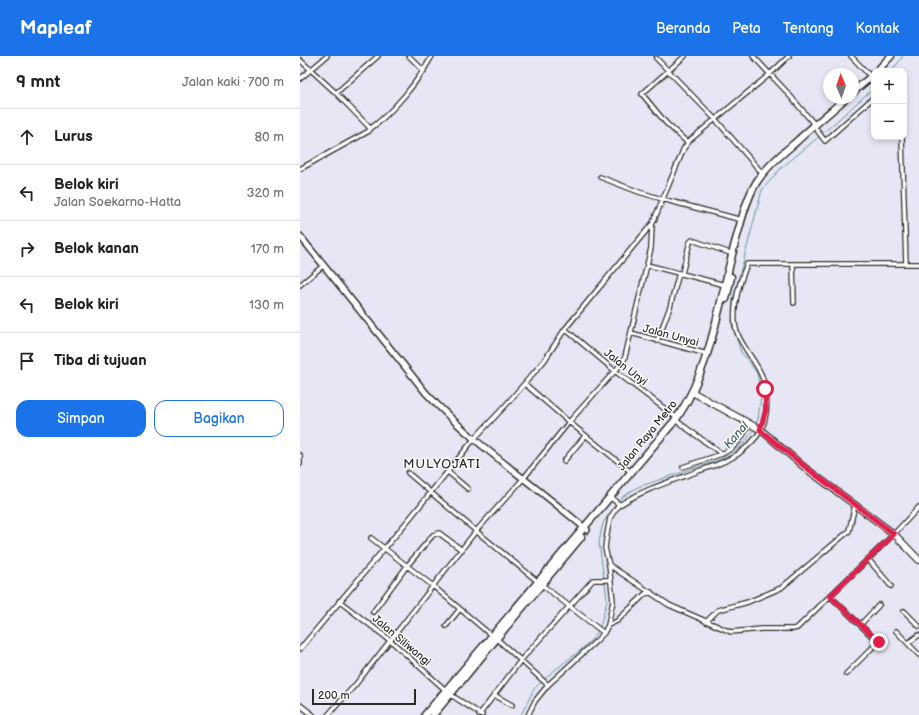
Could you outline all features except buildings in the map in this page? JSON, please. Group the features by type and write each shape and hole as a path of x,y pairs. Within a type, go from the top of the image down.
{"highway":[{"path":"880,68 891,56"},
{"path":"885,68 896,56"},
{"path":"859,87 871,78"},
{"path":"859,90 871,78"},
{"path":"433,715 449,692 677,420 704,374 711,355 736,253 755,192 760,183 776,163 840,104"},
{"path":"694,393 707,354 742,220 752,192 763,174 784,152 843,104"},
{"name":"Jalan Raya Metro","path":"586,528 631,472 677,420"},
{"path":"425,715 449,692"}],"main road":[{"path":"694,393 759,430 894,534 919,560"}],"street":[{"path":"300,79 327,56"},
{"path":"336,93 378,56"},
{"path":"409,56 424,71"},
{"path":"300,168 369,131 381,121 411,88 424,71 432,56"},
{"path":"685,56 642,94 666,123 688,143"},
{"path":"752,56 770,74 825,141 871,100"},
{"path":"328,715 356,684 476,531 523,479 569,422 624,359 651,248 652,225 684,148 789,56"},
{"path":"851,56 871,74"},
{"path":"656,58 716,120 763,174"},
{"path":"300,60 336,93 369,126 370,129"},
{"path":"902,140 906,264"},
{"path":"600,177 662,199 742,220"},
{"path":"300,649 448,472 474,438 525,384 544,361 565,329 652,225"},
{"path":"301,238 443,412 523,479 586,528"},
{"path":"657,341 681,273 690,242 692,240 733,254"},
{"path":"528,715 535,701 547,684 583,654 608,625 613,605 609,565 605,548 610,518 618,505 643,491 733,458 746,448 759,430 766,410 765,389 761,374 742,342 735,324 736,305 742,275 747,264 919,264"},
{"path":"793,264 794,303"},
{"path":"300,285 324,265"},
{"path":"647,265 725,285"},
{"name":"Jalan Unyi","path":"565,329 615,371 722,454"},
{"name":"Jalan Unyai","path":"631,334 707,354"},
{"path":"525,384 585,436 631,472"},
{"path":"683,467 722,454 732,448 740,441 750,424"},
{"path":"564,461 585,436"},
{"path":"300,455 300,464"},
{"path":"448,472 468,489"},
{"path":"408,473 431,491 476,531 603,632"},
{"path":"612,499 618,505"},
{"path":"706,622 718,610 748,602 781,588 848,531 855,505"},
{"path":"609,565 680,610 734,633 761,629 793,629 798,628 894,534 919,507"},
{"path":"373,612 407,566 433,535 436,533 442,534 462,550"},
{"path":"371,538 433,586 521,660 547,684"},
{"path":"868,559 891,586"},
{"path":"481,715 494,695 521,660 569,606 594,580 610,580"},
{"path":"608,625 617,621 645,594 651,592"},
{"path":"830,596 878,643 846,674"},
{"name":"Jalan Siliwangi","path":"339,601 391,640 449,692 481,715"},
{"path":"860,625 879,605"},
{"path":"446,626 460,609"},
{"path":"904,611 919,626"},
{"path":"896,631 919,655"},
{"path":"908,643 919,635"},
{"path":"494,695 512,705"},
{"path":"300,705 313,715"}],"waterway":[{"name":"Kanal","path":"894,68 903,56"},
{"name":"Kanal","path":"822,134 871,91"},
{"name":"Kanal","path":"756,424 761,396 757,373 741,352 732,325 733,300 762,190 780,169 820,136"},
{"name":"Kanal","path":"618,502 622,497 638,487 730,456 745,442 754,429"},
{"name":"Kanal","path":"604,579 599,542 603,523 616,505"},
{"name":"Kanal","path":"600,627 607,601 605,582"},
{"name":"Kanal","path":"544,680 587,644 599,630"},
{"name":"Kanal","path":"521,715 534,689 541,682"}],"district":[{"name":"MULYOJATI","path":"442,463"}],"route":[{"path":"765,389 766,414 760,430 804,466 894,534 830,596 846,613 879,642"}]}
